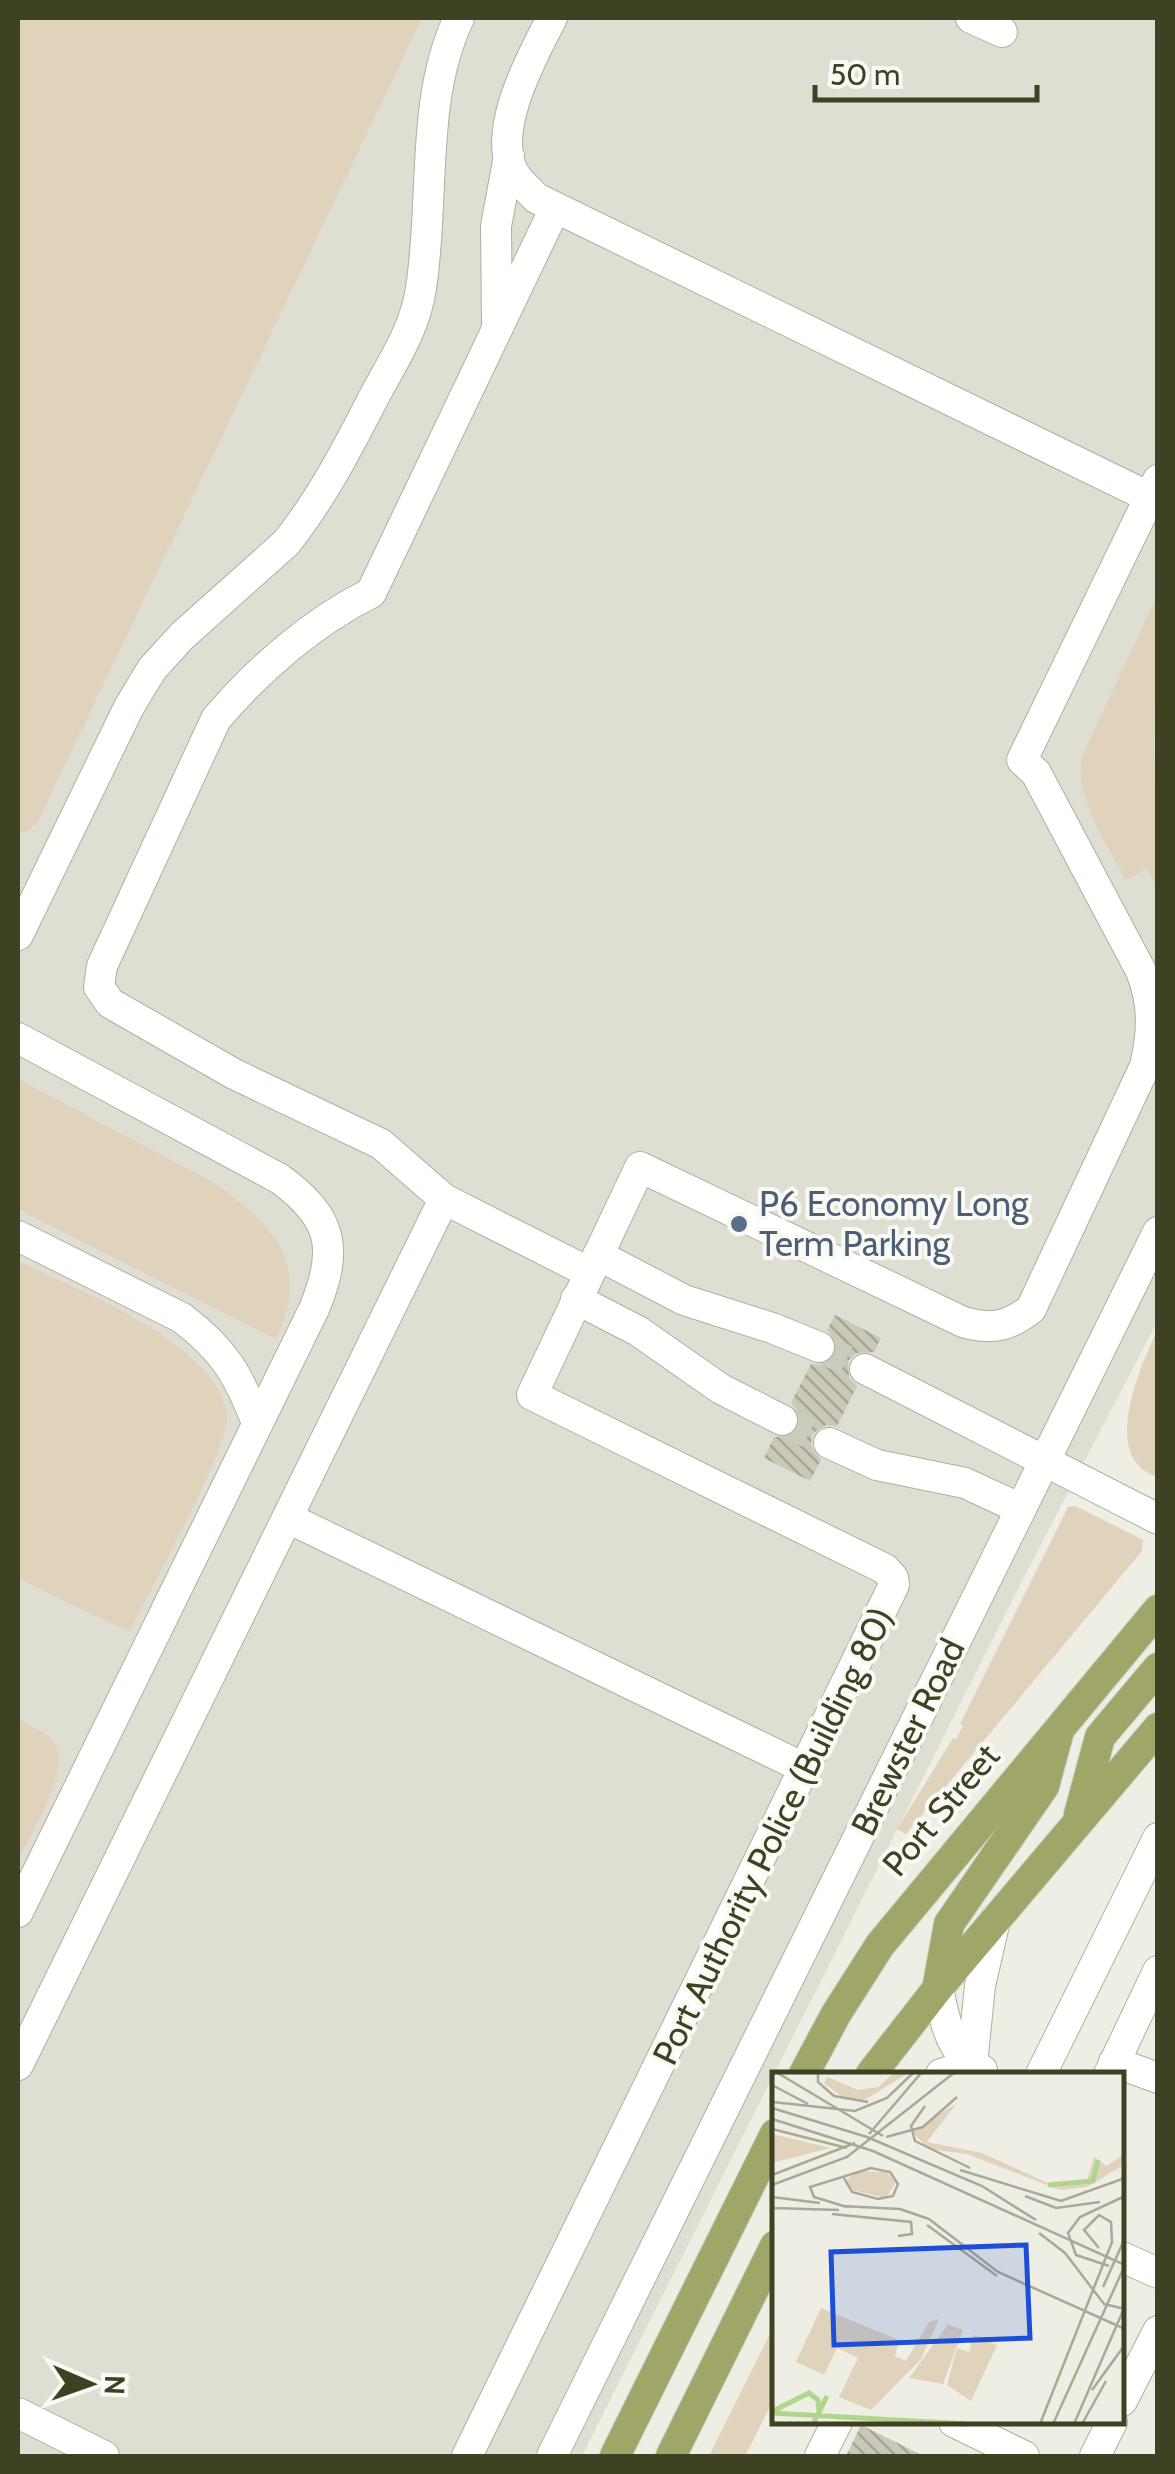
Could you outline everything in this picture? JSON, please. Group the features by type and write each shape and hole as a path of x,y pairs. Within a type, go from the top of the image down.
{"main road":[{"name":"Port Street","path":"805,2072 880,1944 1158,1610"},
{"path":"1077,1823 1100,1737 1158,1668"},
{"path":"938,1988 949,1924 1044,1786 1060,1726"},
{"path":"873,2072 938,1988 1158,1728"},
{"path":"616,2456 772,2140"},
{"path":"672,2456 772,2252"}],"street":[{"path":"18,936 129,707 152,668 286,543 300,525 326,488 406,337 422,287 439,80 459,18"},
{"path":"552,18 512,104 508,142 513,173 536,198 1153,488 1022,760 1036,773 1152,999 1152,1030 1145,1066 1031,1309 1015,1322 998,1327 963,1322 640,1167 587,1275"},
{"path":"971,18 1002,32"},
{"path":"498,329 496,226 510,153"},
{"path":"555,208 371,594 334,612 237,694 216,720 102,966 99,987 110,1003 234,1074 381,1144 444,1199 587,1275 684,1300 819,1347"},
{"path":"18,1038 280,1180 306,1201 322,1222 328,1234 330,1260 324,1283 18,1912"},
{"path":"18,2065 444,1199"},
{"name":"Brewster Road","path":"552,2456 1158,1232"},
{"path":"18,1236 182,1318 204,1335 223,1353 240,1379 257,1423"},
{"path":"587,1275 638,1331 731,1395 782,1420"},
{"name":"Port Authority Police (Building 80)","path":"467,2456 893,1591 890,1573 532,1395 587,1275"},
{"path":"866,1369 1158,1519"},
{"path":"828,1444 877,1465 964,1482 1021,1509"},
{"path":"288,1518 806,1769"},
{"path":"1041,2072 1158,1838"},
{"path":"981,2069 980,1986 996,1920"},
{"path":"1158,1971 1112,2068 1158,2078"},
{"path":"938,1988 951,2042 981,2069"},
{"path":"1125,2258 1158,2273"},
{"path":"1125,2395 1158,2331"},
{"path":"18,2413 104,2456"},
{"path":"820,2456 836,2424"},
{"path":"958,2424 1024,2456"},
{"path":"1095,2456 1111,2424"}],"shaded area":[{"name":"P6 Economy Long Term Parking","path":"18,18 1157,18 1157,1322 772,2072 582,2456 18,2456"},
{"path":"18,18 422,18 37,823 24,833 18,832"},
{"path":"1157,596 1157,889 1147,869 1126,880 1093,818 1081,768 1084,752"},
{"path":"18,1079 218,1185 256,1217 282,1251 288,1270 286,1313 276,1339 18,1209"},
{"path":"18,1261 108,1304 173,1343 199,1365 218,1390 227,1416 202,1488 129,1632 18,1578"},
{"path":"1157,1331 1157,1477 1140,1467 1130,1451 1127,1432 1134,1388"},
{"path":"1075,1506 1143,1540 1142,1551 906,1834 897,1829 953,1738 956,1739 1068,1507"},
{"path":"18,1719 49,1738 59,1758 53,1788 18,1860"},
{"path":"772,2330 772,2403 745,2456 709,2456"}],"building":[{"path":"835,1315 881,1338 874,1352 856,1353 848,1361 849,1378 857,1386 837,1426 826,1425 812,1434 811,1446 821,1460 810,1481 764,1458 774,1437 791,1436 799,1428 798,1411 791,1403 811,1364 823,1365 836,1355 837,1343 827,1330"},
{"path":"861,2425 924,2456 846,2456"}],"tunnel":[{"path":"819,1347 865,1369"},
{"path":"782,1420 829,1443"}],"place":[{"name":"P6 Economy Long Term Parking","path":"739,1224"}]}
